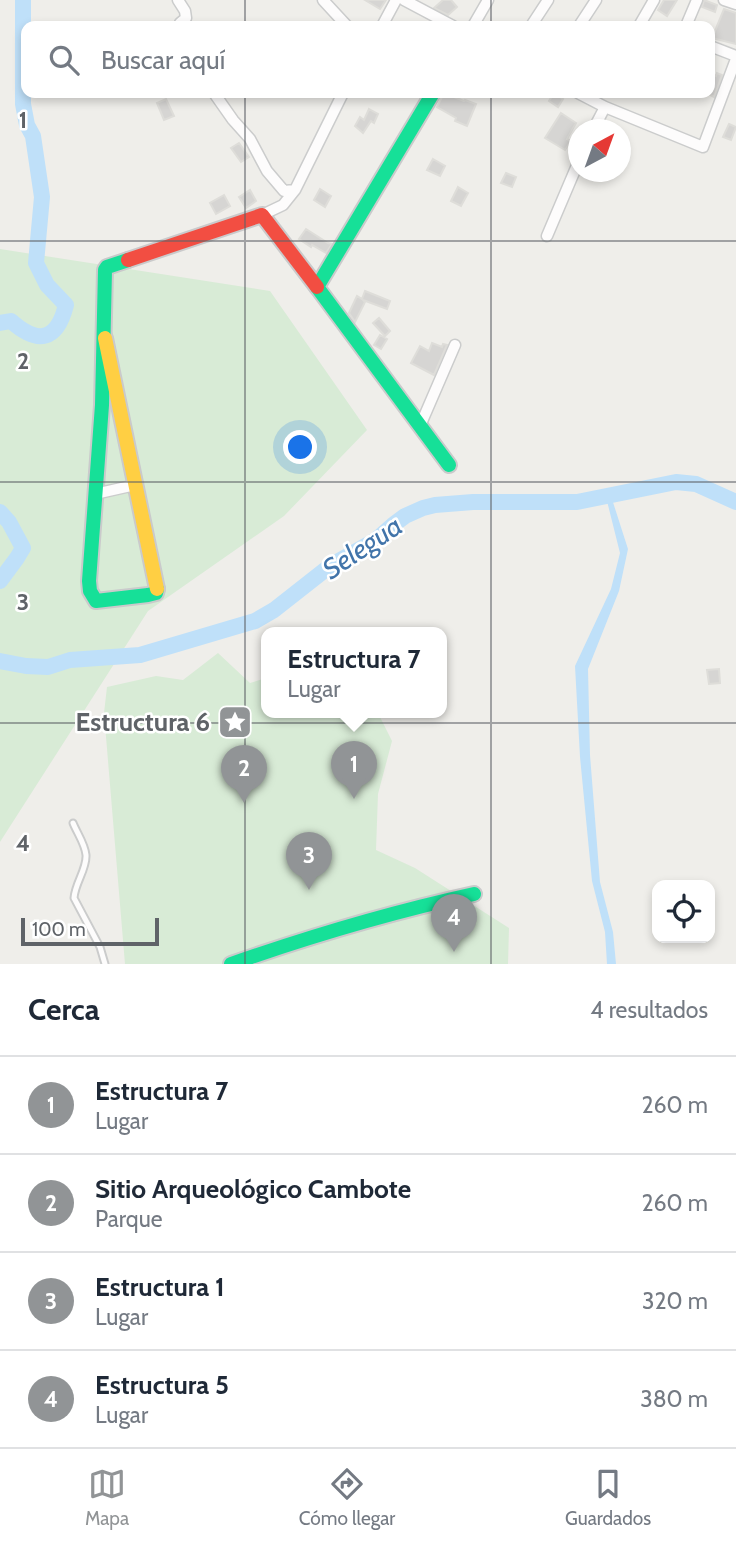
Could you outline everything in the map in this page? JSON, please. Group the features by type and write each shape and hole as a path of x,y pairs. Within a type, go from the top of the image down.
{"street":[{"path":"178,0 185,11 186,18 182,21"},
{"path":"323,0 342,21"},
{"path":"385,21 396,0"},
{"path":"404,0 444,21"},
{"path":"476,21 488,0"},
{"path":"534,21 548,0"},
{"path":"582,21 596,0"},
{"path":"642,21 654,0"},
{"path":"688,21 697,0"},
{"path":"724,0 736,4"},
{"path":"597,98 605,107 703,147 736,58 715,48"},
{"path":"218,98 250,139 276,183 284,191 295,190"},
{"path":"105,338 157,590 156,593 148,595 96,601 90,591 89,581 102,405 104,273 107,267 262,215 283,205 295,190 341,98"},
{"path":"317,287 430,98"},
{"path":"599,119 605,107"},
{"path":"547,236 571,182"},
{"path":"262,215 449,465"},
{"path":"421,426 455,345"},
{"path":"95,494 135,485"},
{"path":"231,964 415,906 474,894"}],"lane":[{"path":"73,823 86,858 75,898 100,947 105,964"}],"green space":[{"path":"0,249 270,291 367,430 284,516 148,611 0,842"},
{"path":"218,653 250,683 261,680 261,718 380,718 392,741 378,794 376,850 415,868 509,928 508,964 125,964 104,713 107,687 156,676 183,680"}],"water":[{"path":"611,496 628,549 619,591 588,669 590,755 600,882 613,932 616,964 607,964 605,932 592,881 580,757 575,666 611,589 620,553 606,497"}],"building":[{"path":"365,0 386,0 380,9"},
{"path":"443,0 451,0 457,7 448,15 434,8"},
{"path":"664,0 677,0 667,16 658,10"},
{"path":"704,0 717,5 715,12 702,7"},
{"path":"724,9 736,13 736,44 715,39 715,31"},
{"path":"717,73 722,75 715,94 715,76"},
{"path":"442,98 456,98 476,104 467,126 455,121 456,118 437,107"},
{"path":"551,98 563,99 558,107 549,101"},
{"path":"166,99 174,116 164,120 157,103"},
{"path":"369,109 378,114 374,123 371,121 363,133 355,126 360,117 364,120"},
{"path":"561,113 570,119 568,146 565,150 545,138"},
{"path":"729,124 736,127 731,140 723,137"},
{"path":"239,143 249,157 241,162 231,148"},
{"path":"433,159 445,166 440,176 427,170"},
{"path":"506,173 516,177 512,187 501,183"},
{"path":"458,187 468,193 461,206 451,201"},
{"path":"320,189 331,196 325,207 314,200"},
{"path":"250,190 256,201 246,208 239,197"},
{"path":"224,195 230,206 216,214 210,203"},
{"path":"306,229 332,244 326,253 299,239"},
{"path":"365,291 390,301 387,309 363,300 365,302 355,322 349,313 357,296 362,299"},
{"path":"379,318 390,331 385,336 373,323"},
{"path":"380,335 387,339 381,349 374,345"},
{"path":"432,343 442,347 443,344 447,345 434,375 411,363 420,346 429,351"},
{"path":"719,669 720,683 709,684 707,670"}],"waterway":[{"name":"Selegua","path":"23,0 23,21"},
{"name":"Selegua","path":"0,323 11,321 30,334 45,336 57,326 66,305 47,285 36,263 42,197 33,136 27,125 23,98"},
{"name":"Selegua","path":"0,661 48,667 70,660 140,655 255,621 274,610 330,566 376,540 405,516 435,505 473,502 577,502 676,482 696,484 736,502"},
{"name":"Selegua","path":"0,512 9,522 23,548 0,581"}],"traffic: fast":[{"path":"430,98 317,287 449,465"},
{"path":"128,260 105,270 102,405 89,581 90,591 96,601 148,595 156,593 157,589"},
{"path":"231,964 352,925 474,894"}],"traffic: slow":[{"path":"105,338 157,589"}],"traffic: jam":[{"path":"128,260 262,215 317,287"}],"place":[{"name":"Estructura 6","path":"235,722"},
{"name":"Estructura 7","path":"354,799"},
{"name":"Sitio Arqueológico Cambote","path":"244,803"},
{"name":"Estructura 1","path":"309,890"},
{"name":"Estructura 5","path":"454,952"}]}
